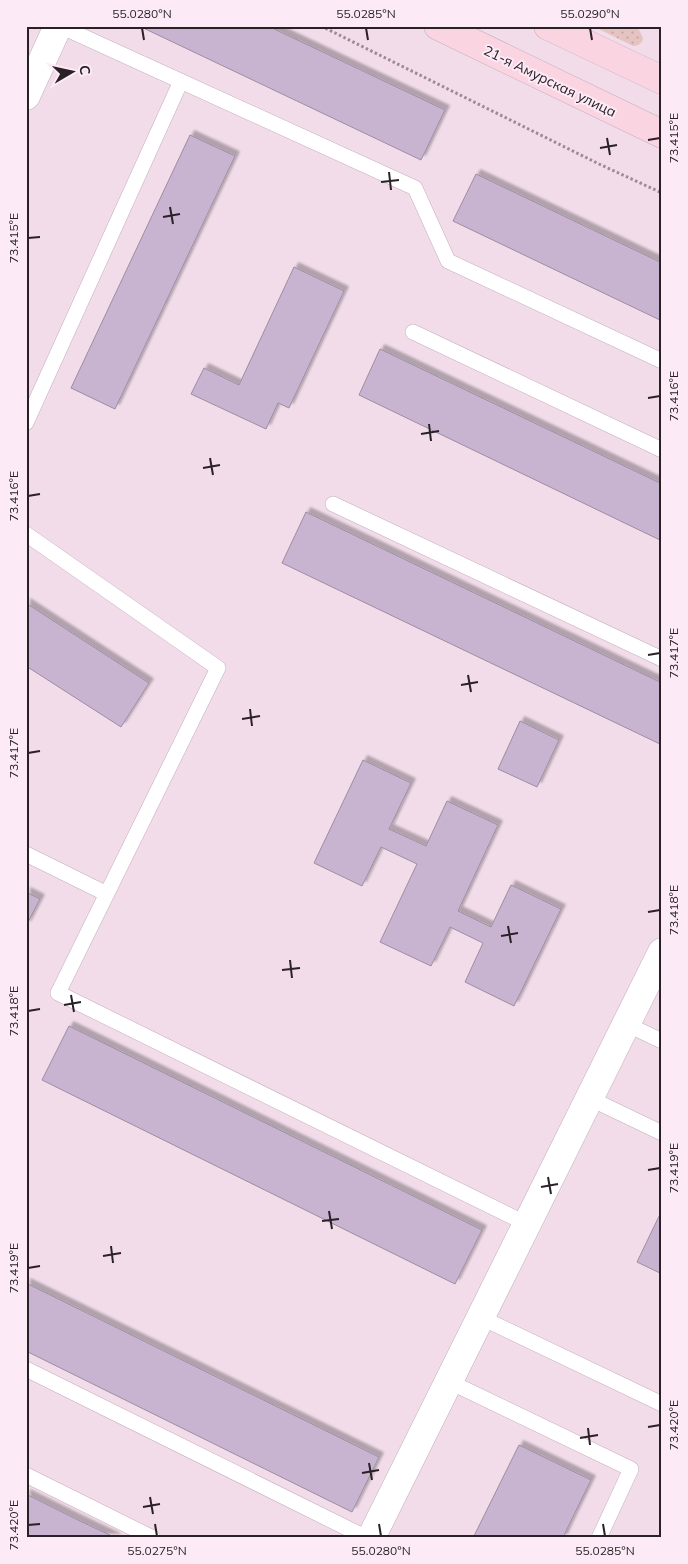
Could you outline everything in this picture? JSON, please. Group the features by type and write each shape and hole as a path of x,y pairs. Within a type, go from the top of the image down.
{"main road":[{"name":"21-я Амурская улица","path":"438,26 662,134"},
{"path":"548,26 662,80"}],"street":[{"path":"26,96 59,26"},
{"path":"369,1538 662,952"}],"lane":[{"path":"59,26 416,188 448,261 662,362"},
{"path":"26,422 181,81"},
{"path":"413,332 662,450"},
{"path":"333,504 662,659"},
{"path":"26,534 218,668 58,993 527,1224"},
{"path":"26,854 107,894"},
{"path":"626,1024 662,1041"},
{"path":"589,1098 662,1133"},
{"path":"480,1317 662,1404"},
{"path":"26,1369 369,1538"},
{"path":"448,1381 631,1468 599,1538"},
{"path":"26,1475 153,1538"}],"path":[{"path":"321,26 598,164 662,193"}],"shaded area":[{"path":"593,26 637,26 643,38 640,44 633,46"}],"building":[{"path":"139,26 268,26 445,110 421,160"},
{"path":"190,135 235,156 115,409 71,388"},
{"path":"476,174 662,263 662,321 453,221"},
{"path":"294,267 344,291 289,408 278,403 266,429 191,394 204,368 239,385"},
{"path":"380,349 662,484 662,541 359,395"},
{"path":"306,512 662,683 662,745 282,563"},
{"path":"26,603 149,683 121,727 26,666"},
{"path":"520,721 559,740 537,787 498,769"},
{"path":"363,760 411,783 389,829 426,846 447,801 498,825 458,911 491,927 511,885 561,909 514,1006 465,982 483,943 450,927 431,966 380,942 417,864 381,847 362,886 314,863"},
{"path":"26,892 40,899 26,926"},
{"path":"69,1026 482,1230 455,1284 42,1080"},
{"path":"662,1210 662,1274 637,1262"},
{"path":"26,1283 379,1457 352,1512 26,1351"},
{"path":"519,1445 591,1480 563,1538 473,1538"},
{"path":"26,1494 78,1520 116,1538 26,1538"}]}
